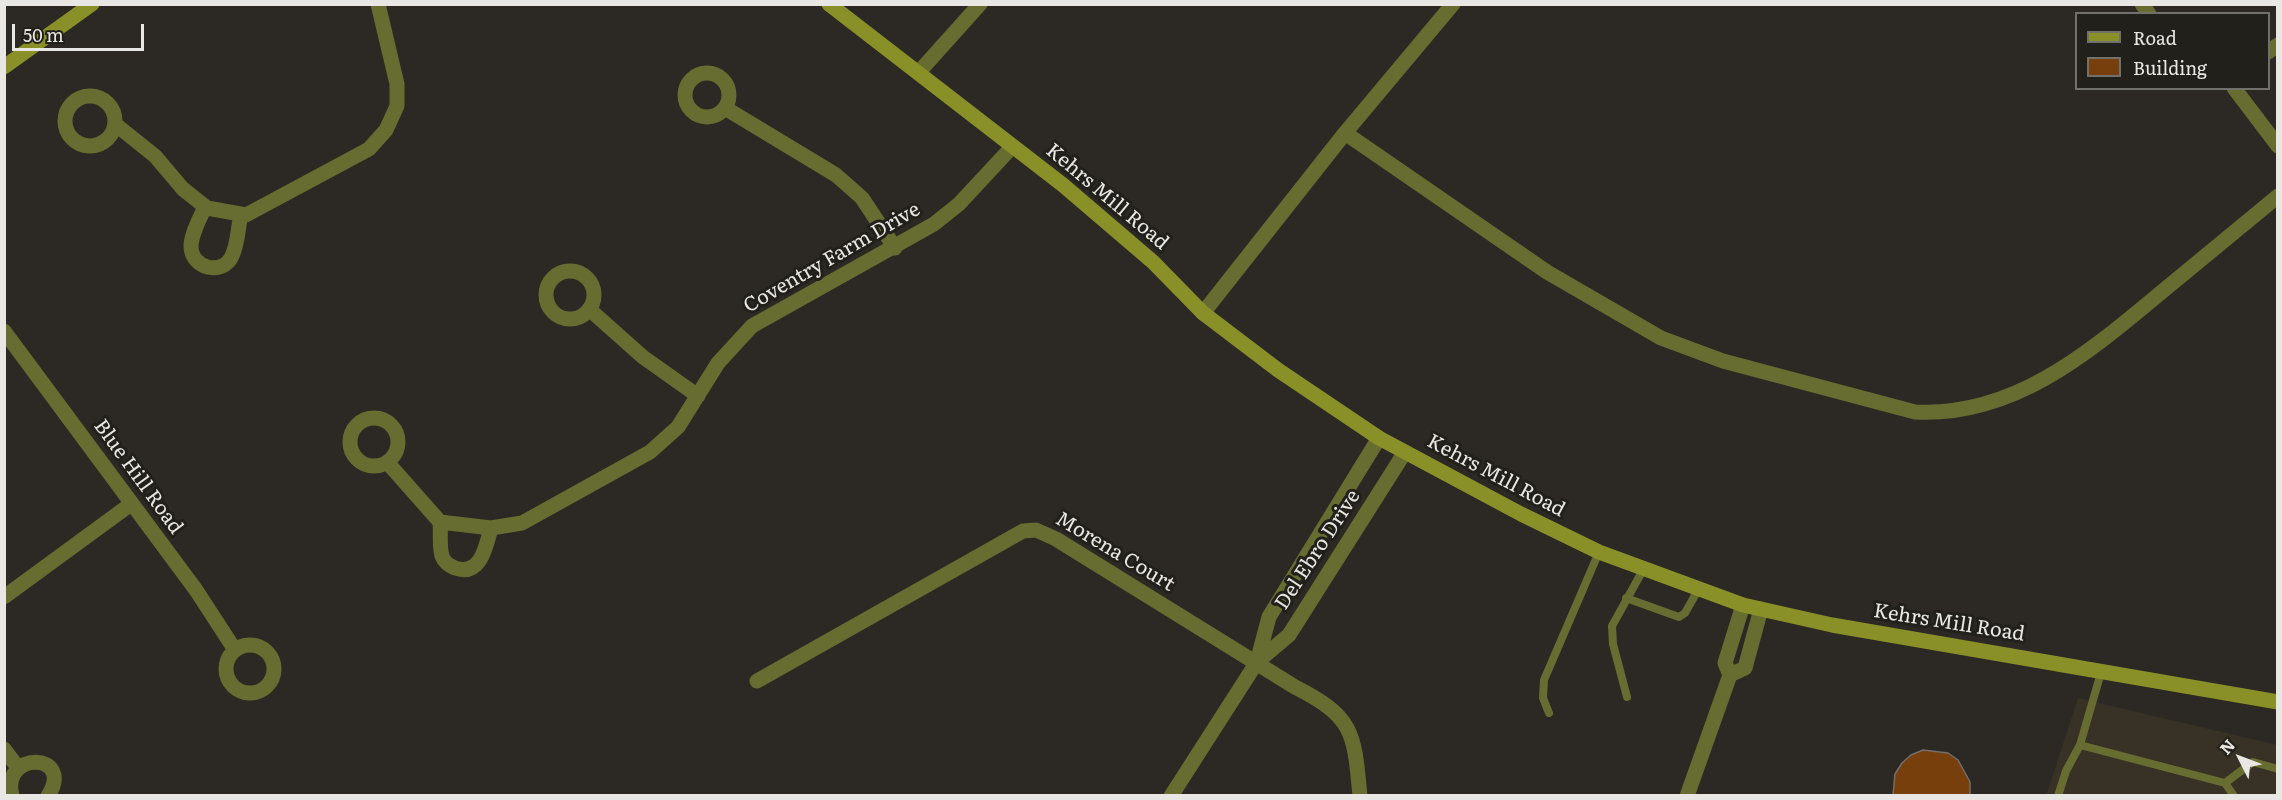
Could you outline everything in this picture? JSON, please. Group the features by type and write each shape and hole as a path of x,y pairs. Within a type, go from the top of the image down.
{"main road":[{"path":"4,67 92,4"},
{"name":"Kehrs Mill Road","path":"829,4 1063,185 1153,262 1203,313 1278,370 1379,438 1599,552 1743,605 1832,625 2102,669 2277,702"}],"street":[{"path":"115,124 155,156 183,189 205,207 220,212 246,215 369,149 386,130 397,106 397,84 378,4"},
{"path":"919,72 980,4"},
{"path":"1203,313 1345,133 1453,4"},
{"path":"2235,90 2277,146"},
{"path":"725,108 836,175 862,198 895,248"},
{"path":"1345,133 1546,272 1661,338 1723,361 1915,412 1939,413 1968,409 2032,387 2065,368 2099,344 2277,196"},
{"name":"Coventry Farm Drive","path":"440,522 491,528 522,523 650,452 678,427 718,363 752,326 895,248 959,204 1012,147"},
{"path":"205,207 191,247 197,261 208,267 223,266 232,257 241,214"},
{"path":"589,309 643,357 698,396"},
{"name":"Blue Hill Road","path":"4,331 196,590 235,650"},
{"name":"Del Ebro Drive","path":"1257,662 1269,617 1379,438"},
{"name":"Del Ebro Drive","path":"1171,795 1257,662 1288,634 1405,452"},
{"path":"387,462 440,522 442,556 445,562 460,569 469,569 481,560 491,528"},
{"path":"4,597 131,504"},
{"name":"Morena Court","path":"757,681 1023,531 1036,530 1056,539 1325,703 1339,714 1348,729 1357,763 1360,795"},
{"path":"1687,795 1730,675 1725,663 1743,605"},
{"path":"1730,675 1745,668 1761,609"},
{"path":"4,748 16,765"},
{"path":"12,795 9,778 16,765 30,760 44,765 52,777 48,795"}],"lane":[{"path":"1549,713 1543,698 1544,680 1599,552"},
{"path":"1627,697 1612,638 1612,626 1643,570"},
{"path":"1626,598 1679,617 1685,613 1698,590"},
{"path":"2058,795 2066,771 2080,745 2102,669"},
{"path":"2080,745 2225,783 2234,795"},
{"path":"2225,783 2253,762 2277,769"}],"shaded area":[{"path":"2078,698 2277,745 2277,795 2046,796"}],"building":[{"path":"1923,750 1948,753 1958,760 1970,782 1970,795 1893,795 1895,774 1902,763 1911,755"}]}
